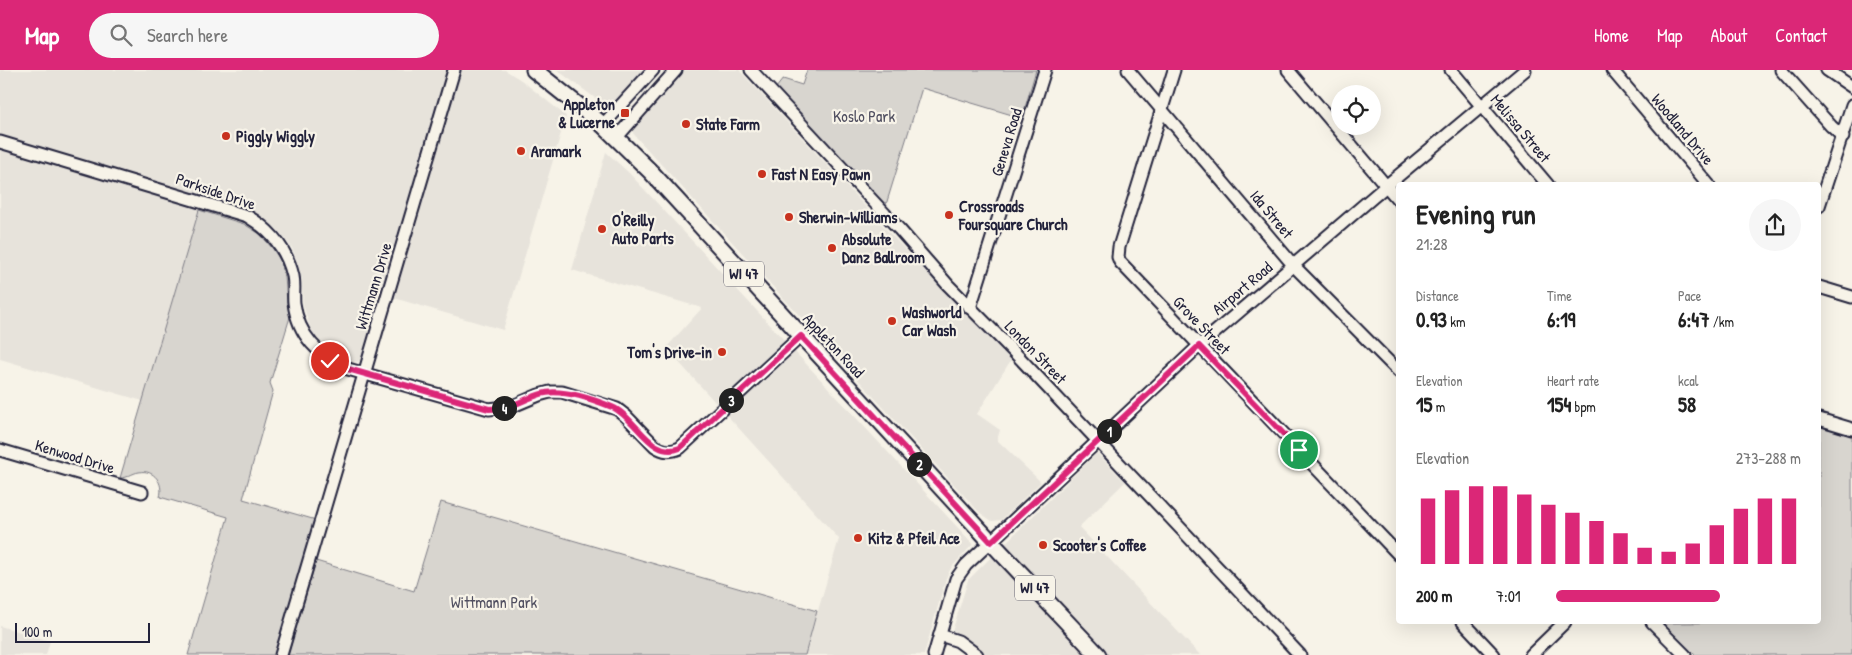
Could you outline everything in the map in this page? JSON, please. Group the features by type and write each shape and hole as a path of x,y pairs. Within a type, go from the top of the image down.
{"main road":[{"name":"Appleton Road","path":"534,70 617,137 991,542 1098,655"}],"street":[{"name":"Wittmann Drive","path":"281,655 454,70"},
{"path":"604,125 653,70"},
{"path":"617,137 676,70"},
{"name":"London Street","path":"751,70 970,308 1300,655"},
{"name":"Geneva Road","path":"970,308 1045,70"},
{"name":"Ida Street","path":"1128,70 1294,266 1396,369"},
{"name":"Grove Street","path":"1174,70 1119,247 1118,258 1124,267 1396,552"},
{"path":"1288,70 1396,198"},
{"name":"Melissa Street","path":"1451,70 1545,182"},
{"name":"Airport Road","path":"934,655 956,579 960,572 1199,346 1525,70"},
{"name":"Woodland Drive","path":"1612,70 1706,182"},
{"path":"1782,70 1842,137"},
{"path":"1827,70 1852,87"},
{"path":"1821,200 1852,106"},
{"name":"Parkside Drive","path":"0,142 237,212 258,222 279,243 285,254 294,279 294,304 298,319 302,330 318,352 330,361 364,374 489,409 513,406 550,392 562,392 617,409 655,446 667,451 680,448 801,336"},
{"path":"1821,288 1852,297"},
{"path":"1821,420 1852,429"},
{"name":"Kenwood Drive","path":"0,450 142,492"},
{"path":"1465,624 1494,655"},
{"path":"1531,655 1563,624"},
{"path":"1654,624 1685,655"},
{"path":"940,635 958,641 977,655"}],"shaded area":[{"path":"0,70 505,70 521,80 566,116 503,330 394,298 384,293 363,358 358,362 352,362 341,358 333,354 311,330 303,305 302,280 297,261 292,248 277,229 250,210 204,195 143,401 0,359"},
{"path":"557,70 645,70 616,101 606,106"},
{"path":"681,70 739,70 925,271 1011,360 977,414 1000,430 997,440 1041,482 1001,520 992,521 979,512 633,133 634,124"},
{"path":"606,152 658,204 973,544 951,568 946,578 924,655 805,655 839,539 666,348 702,308 572,270"},
{"path":"1097,453 1125,482 1079,527 1200,655 985,655 975,646 952,632 968,580"},
{"path":"0,626 50,641 46,655 0,655"}],"green space":[{"name":"Koslo Park","path":"807,70 1036,70 1022,118 922,88 885,208 776,88 783,79 802,85"},
{"path":"199,210 244,224 260,234 280,260 285,277 290,317 270,383 273,391 243,499 316,520 276,655 188,655 228,517 160,497 161,487 159,482 157,478 149,473 139,472 120,478"},
{"path":"1821,427 1852,436 1852,655 1695,655 1663,624 1821,624"},
{"name":"Wittmann Park","path":"441,502 817,611 805,655 288,655 316,561 414,591"}],"place":[{"name":"Appleton & Lucerne","path":"625,113"},
{"name":"State Farm","path":"686,124"},
{"name":"Piggly Wiggly","path":"226,136"},
{"name":"Aramark","path":"521,151"},
{"name":"Fast N Easy Pawn","path":"762,174"},
{"name":"Crossroads Foursquare Church","path":"949,215"},
{"name":"Sherwin-Williams","path":"789,217"},
{"name":"O'Reilly Auto Parts","path":"602,229"},
{"name":"Absolute Danz Ballroom","path":"832,248"},
{"name":"Washworld Car Wash","path":"892,321"},
{"name":"Tom's Drive-in","path":"722,352"},
{"name":"Kitz & Pfeil Ace","path":"858,538"},
{"name":"Scooter's Coffee","path":"1043,545"}],"route":[{"path":"330,361 348,369 489,409 513,406 550,392 562,392 617,409 655,446 667,451 680,448 801,336 991,542 1199,346 1299,450"}]}
